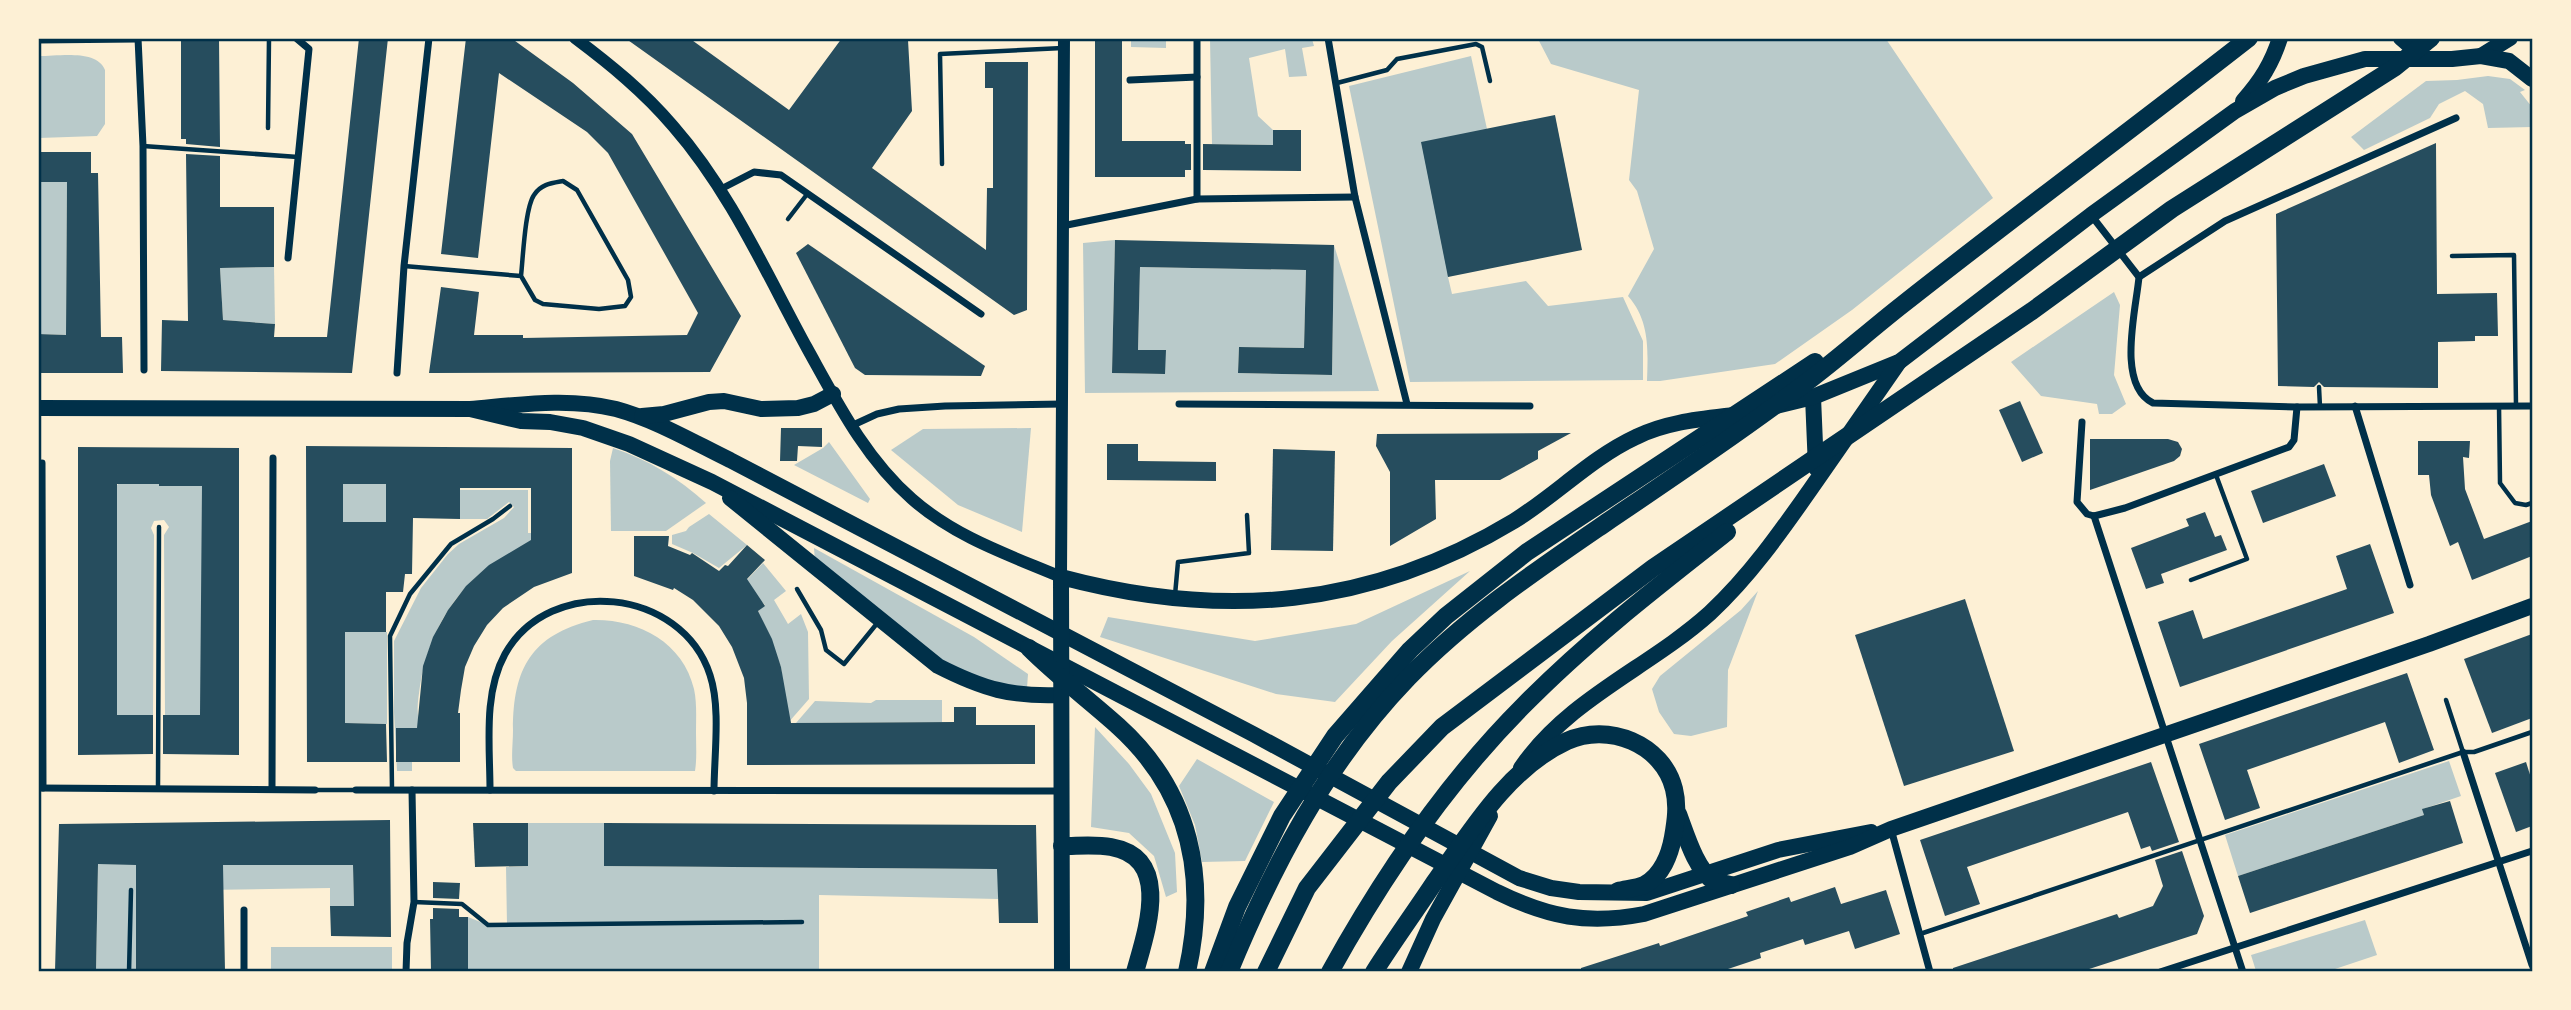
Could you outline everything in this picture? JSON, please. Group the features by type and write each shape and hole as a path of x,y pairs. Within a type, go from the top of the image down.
{"highway":[{"path":"1229,971 1283,852 1322,786 1354,741 1405,680 1436,651 1480,612 1532,573 1700,460 1796,391 1903,304 2249,38"},
{"path":"1266,971 1307,888 1414,754 1443,727 1670,558 2032,311 2172,209 2394,68 2431,38"},
{"path":"1213,971 1237,906 1282,816 1320,758 1370,694 1409,650 1487,582 1527,552 1903,304"},
{"path":"1330,971 1386,878 1415,836 1483,750 1522,706 1565,664 1663,582 1880,415"},
{"path":"1029,648 1128,737 1163,779 1180,809 1195,874 1196,913 1187,971"},
{"path":"1374,971 1469,832 1511,783 1539,759 1569,740 1583,736 1612,736 1635,742 1661,762 1672,781 1677,811 1690,847 1714,883"},
{"path":"1618,891 1645,885 1661,871 1671,850 1677,811"},
{"path":"1062,846 1110,847 1132,856 1140,864 1147,876 1152,900 1135,971"}],"main road":[{"path":"2235,111 2262,80 2280,38"},
{"path":"2401,38 2424,58"},
{"path":"2481,56 2485,38"},
{"path":"2481,56 2510,38"},
{"path":"1062,971 1061,577 1112,590 1206,602 1274,601 1347,590 1379,581 1460,549 1515,520 1636,436 1666,425 1747,412 1813,397 1899,362 2091,215 2235,111 2275,88 2336,65 2365,59 2481,56 2509,61 2532,79"},
{"path":"1409,971 1461,865 1511,783 1536,748 1572,712 1678,639 1732,591 1763,556 1899,362"},
{"path":"636,416 664,414 709,402 724,401 761,409 798,408 814,404 832,394"},
{"path":"1813,397 1816,481"},
{"path":"38,408 470,409 529,403 615,409 711,451 1252,734 1519,878 1551,888 1579,892 1647,893 1714,883 1850,847 1891,829 2429,645 2532,606"},
{"path":"470,409 521,421 550,422 583,428 629,444 712,482 1510,899 1563,917 1601,920 1644,914 1714,883 1726,866 1778,850 1846,835 1891,829"},
{"path":"712,482 925,658 975,684 1004,693 1061,695"}],"street":[{"path":"288,258 309,49 296,38"},
{"path":"397,373 404,266 429,38"},
{"path":"1197,38 1197,199"},
{"path":"1328,38 1355,197 1407,404"},
{"path":"38,40 137,39 143,146 144,370"},
{"path":"575,39 630,82 658,109 689,146 719,190 832,394 883,470 926,511 981,544 1061,577 1064,43"},
{"path":"1130,80 1197,77"},
{"path":"2139,277 2225,221 2456,118"},
{"path":"719,190 754,172 781,175 981,314"},
{"path":"1062,226 1197,199 1355,197"},
{"path":"2091,215 2139,277 2131,366 2138,390 2147,400 2169,404 2297,407 2532,406"},
{"path":"852,426 888,410 945,405 1064,404"},
{"path":"1179,404 1530,406"},
{"path":"2355,406 2410,585"},
{"path":"2081,422 2077,502 2087,514 2094,516 2125,508 2289,447 2294,440 2297,407"},
{"path":"272,789 273,458"},
{"path":"42,463 41,788 315,790"},
{"path":"2094,516 2243,971"},
{"path":"490,790 491,706 497,674 505,654 528,627 543,617 565,607 603,601 629,603 664,617 681,631 701,655 710,673 714,699 714,791"},
{"path":"2463,751 2532,965"},
{"path":"356,790 1061,791"},
{"path":"406,971 407,943 414,902 412,790"},
{"path":"1891,829 1930,971"},
{"path":"2160,971 2532,851"},
{"path":"244,909 244,971"}],"lane":[{"path":"268,128 269,38"},
{"path":"942,164 940,54 1064,43"},
{"path":"1336,84 1387,70 1397,59 1476,44 1482,47 1490,81"},
{"path":"143,146 298,157"},
{"path":"563,181 577,190 628,280 631,297 625,306 599,309 543,304 535,300 521,276 529,209 534,195 547,184 563,181"},
{"path":"788,219 808,193"},
{"path":"2452,256 2514,255 2516,406"},
{"path":"404,266 521,276"},
{"path":"2319,387 2320,407"},
{"path":"2499,406 2500,483 2515,503 2532,503"},
{"path":"2191,580 2247,559 2216,475"},
{"path":"392,789 390,636 410,594 451,544 494,519 510,506"},
{"path":"1174,599 1178,562 1249,553 1247,516"},
{"path":"158,788 159,527"},
{"path":"797,589 821,630 826,650 844,664 879,621"},
{"path":"2446,699 2463,751"},
{"path":"1919,934 2463,751 2474,752 2532,732"},
{"path":"315,790 356,790"},
{"path":"129,971 131,890"},
{"path":"414,902 463,904 488,925 802,922"}],"shaded area":[{"path":"1131,39 1166,39 1166,48 1131,47"},
{"path":"1210,39 1312,39 1314,46 1302,48 1307,76 1289,77 1285,49 1249,58 1258,116 1273,130 1273,145 1212,144"},
{"path":"1538,39 1886,39 1993,198 1852,310 1775,364 1647,381 1644,326 1628,296 1654,249 1637,191 1629,180 1639,90 1551,64"},
{"path":"39,56 86,56 101,63 105,70 105,124 97,136 39,138"},
{"path":"1471,56 1487,129 1448,277 1452,294 1526,281 1548,306 1623,297 1643,341 1643,380 1410,382 1349,86"},
{"path":"2488,76 2510,79 2525,90 2520,92 2532,107 2532,127 2488,128 2483,104 2465,91 2439,104 2430,118 2364,150 2351,137 2426,81"},
{"path":"39,182 67,182 66,335 39,334"},
{"path":"1115,240 1112,373 1165,374 1165,351 1138,350 1140,267 1306,270 1304,348 1239,347 1238,373 1332,375 1334,245 1379,391 1085,393 1083,243"},
{"path":"274,267 275,324 223,320 220,268"},
{"path":"2114,292 2120,305 2114,375 2126,404 2112,414 2099,414 2097,404 2041,396 2011,362"},
{"path":"1031,428 1022,532 958,505 891,450 923,429"},
{"path":"829,442 870,499 868,503 794,465"},
{"path":"613,448 662,471 706,503 666,531 611,531 610,461"},
{"path":"206,482 203,717 165,715 164,535 169,527 164,520 154,521 151,528 154,535 153,715 115,717 115,488 118,484 159,486"},
{"path":"343,484 386,484 386,522 343,522"},
{"path":"460,490 528,490 528,533 536,533 536,544 492,564 473,579 444,617 433,638 420,686 418,713 422,728 412,729 412,771 397,771 394,641 421,588 448,554 459,544 504,518 514,507 509,502 487,519 460,519"},
{"path":"709,514 747,545 719,568 672,544 672,535 686,531"},
{"path":"814,548 974,637 1028,674 1027,688 995,686 943,663 815,562"},
{"path":"763,563 786,591 774,600 788,624 801,614 808,632 809,699 788,723 781,667 758,611 765,605 762,602 754,607 739,588"},
{"path":"1470,571 1392,641 1335,702 1276,694 1100,637 1108,617 1255,641 1356,624"},
{"path":"1758,591 1728,670 1727,727 1691,736 1674,734 1659,712 1652,689 1660,676 1741,610"},
{"path":"593,620 642,629 656,636 680,658 695,694 695,771 516,771 513,768 514,708 522,672 540,645 554,635"},
{"path":"345,632 387,632 387,724 338,723 345,719"},
{"path":"876,700 942,700 942,722 796,723 815,701 871,703"},
{"path":"1095,727 1129,764 1151,794 1175,853 1177,892 1166,897 1154,856 1129,833 1091,827"},
{"path":"1197,759 1274,802 1245,861 1202,862 1195,825 1179,786"},
{"path":"2449,761 2461,796 2423,809 2424,815 2238,876 2225,835"},
{"path":"528,823 604,823 605,866 999,869 998,899 819,895 819,971 468,971 468,917 488,925 507,925 506,867 528,866"},
{"path":"353,854 354,906 330,906 330,888 136,891 136,971 96,972 98,864 333,865"},
{"path":"2365,920 2377,955 2329,971 2256,971 2251,955"},
{"path":"271,947 392,947 392,971 271,971"}],"building":[{"path":"181,38 219,38 220,147 186,144 186,139 181,139"},
{"path":"359,38 388,38 352,373 161,371 162,320 188,321 186,154 220,156 220,207 274,207 274,267 220,268 223,320 275,324 274,337 327,337"},
{"path":"466,38 511,38 573,83 632,134 741,316 710,372 429,373 441,287 479,292 474,335 523,335 523,338 687,335 698,313 608,153 587,132 499,73 478,258 441,254"},
{"path":"625,38 689,38 789,110 842,38 908,40 912,111 872,168 986,250 987,188 993,188 993,88 985,88 985,62 1028,62 1027,310 1014,315"},
{"path":"1095,38 1122,38 1122,141 1185,141 1185,144 1191,144 1191,170 1185,170 1185,177 1095,177"},
{"path":"1555,115 1582,250 1448,277 1421,142"},
{"path":"1273,130 1301,130 1301,171 1203,170 1203,144 1273,145"},
{"path":"2436,143 2437,294 2497,293 2498,336 2475,336 2475,341 2438,342 2438,388 2324,387 2319,382 2314,387 2278,386 2276,214"},
{"path":"38,152 91,152 91,173 98,173 101,337 122,337 123,373 38,373 38,334 66,335 67,182 38,182"},
{"path":"1115,240 1334,245 1332,375 1238,373 1239,347 1304,348 1306,270 1140,267 1138,350 1166,350 1165,374 1112,373"},
{"path":"808,244 985,366 981,376 865,375 855,368 796,253"},
{"path":"2020,401 2043,453 2022,462 1999,410"},
{"path":"781,428 822,428 822,447 798,446 797,461 780,461"},
{"path":"1571,433 1538,451 1538,459 1500,480 1435,480 1436,519 1390,546 1390,472 1376,446 1377,434"},
{"path":"2090,439 2168,439 2178,442 2182,449 2180,456 2174,461 2090,490"},
{"path":"2418,441 2470,441 2469,458 2463,457 2465,489 2484,539 2532,521 2532,556 2472,580 2458,542 2450,546 2431,495 2429,475 2418,475"},
{"path":"1107,444 1138,444 1138,461 1216,462 1216,481 1107,480"},
{"path":"306,446 572,448 572,573 534,587 503,608 487,625 474,646 465,667 458,713 460,762 396,762 396,728 417,728 423,666 433,637 448,610 466,586 489,565 531,540 531,488 460,488 460,519 413,518 412,574 405,574 403,592 386,592 386,632 345,632 345,723 386,724 387,762 307,762","holes":["343,484 386,484 386,522 343,522"]},
{"path":"78,447 239,448 239,755 163,754 163,715 200,715 202,486 117,484 117,715 153,715 153,754 78,755"},
{"path":"1273,449 1335,451 1333,551 1271,550"},
{"path":"2324,464 2336,496 2263,523 2251,491"},
{"path":"2205,512 2215,537 2221,535 2227,550 2161,574 2164,583 2146,589 2131,548 2189,526 2186,519"},
{"path":"634,536 669,536 668,546 690,555 692,553 719,571 725,565 728,566 747,545 765,560 747,579 765,606 758,611 772,639 781,667 791,723 954,722 954,707 976,707 976,725 1035,725 1035,764 747,765 747,703 744,678 732,647 719,626 693,600 674,588 673,590 634,576"},
{"path":"2370,544 2394,613 2180,687 2158,622 2193,610 2203,639 2347,589 2336,556"},
{"path":"1965,599 2014,751 1904,786 1855,635"},
{"path":"2532,634 2532,718 2492,733 2464,659"},
{"path":"2407,673 2434,750 2399,763 2385,722 2247,770 2260,808 2225,820 2199,744"},
{"path":"2151,762 2179,842 2152,851 2150,846 2141,849 2128,812 1967,867 1980,904 1945,916 1920,840"},
{"path":"2526,762 2532,781 2532,826 2516,832 2495,773"},
{"path":"2450,801 2463,843 2250,913 2238,876 2424,815 2422,809"},
{"path":"390,820 391,937 331,936 330,906 354,906 353,865 223,865 225,971 136,971 136,865 98,864 96,971 55,971 59,824"},
{"path":"473,823 528,823 528,866 475,867"},
{"path":"604,823 1036,825 1038,923 999,923 997,869 604,866"},
{"path":"2182,851 2204,916 2197,934 2083,971 1953,971 1953,968 2117,914 2119,918 2153,906 2163,886 2155,860"},
{"path":"433,882 460,883 459,899 433,898"},
{"path":"1835,887 1841,904 1886,890 1900,934 1855,949 1849,931 1805,945 1803,939 1760,953 1761,958 1722,971 1581,971 1581,968 1659,943 1660,946 1748,916 1746,912 1789,897 1791,902"},
{"path":"433,908 459,909 459,917 468,917 468,971 431,971 430,919 433,919"}]}
